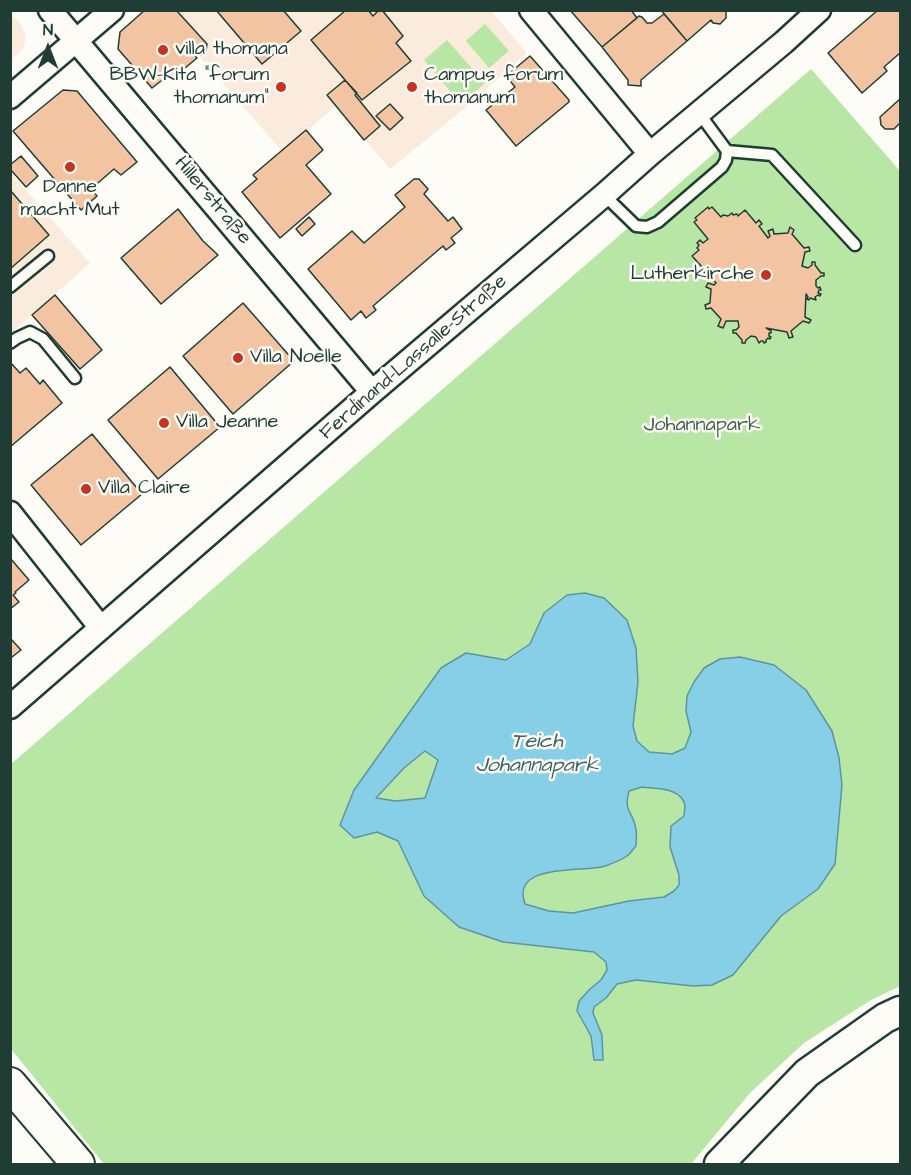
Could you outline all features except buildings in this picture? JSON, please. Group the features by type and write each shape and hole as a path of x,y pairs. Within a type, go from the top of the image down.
{"main road":[{"path":"10,1084 78,1164"}],"street":[{"name":"Hillerstraße","path":"50,10 372,392"},
{"path":"10,97 112,10"},
{"path":"531,10 650,154"},
{"name":"Ferdinand-Lassalle-Straße","path":"10,707 372,392 819,10"},
{"path":"10,513 101,628"},
{"path":"719,1164 807,1073 885,1018 900,1011"}],"lane":[{"path":"604,195 636,226 647,227 658,222 722,167 727,151 699,113"},
{"path":"727,151 772,155 855,245"},
{"path":"10,287 48,256"},
{"path":"10,343 30,332 43,339 75,378"}],"shaded area":[{"name":"Campus forum thomanum","path":"176,11 491,11 527,53 465,108 390,169 336,106 282,151 198,55 206,52 207,44"},
{"path":"10,13 22,26 25,35 22,50 11,60"},
{"path":"10,172 90,263 11,333 10,333"}],"green space":[{"path":"485,24 509,51 489,68 466,41"},
{"path":"447,40 485,83 461,104 424,60"},
{"name":"Johannapark","path":"811,69 900,171 900,986 871,1000 804,1043 750,1093 691,1164 104,1164 11,1049 10,765","holes":["544,613 638,682 634,725 640,744 647,750 669,753 685,748 691,732 686,711 842,785 835,864 818,889 781,916 733,975 712,985 693,986 636,980 617,984 606,998 594,1007 593,1013 602,1035 603,1060 594,1059 591,1036 577,1011 590,989 601,980 607,970 606,962 594,952 503,942 424,896 398,841 377,832 340,824 354,789 441,668 466,653 506,660 530,644"]},
{"path":"425,751 438,760 425,798 396,801 376,798 404,768"},
{"path":"642,787 674,792 683,800 685,806 684,816 671,826 670,847 679,875 679,885 674,891 664,897 629,901 573,913 549,911 525,904 523,897 525,885 537,875 556,871 636,829 628,811 627,802 629,791"}],"water":[{"name":"Teich Johannapark","path":"585,593 604,598 627,620 636,648 638,682 633,726 637,741 649,752 672,754 685,748 691,732 686,711 687,696 694,682 704,668 720,659 740,657 774,665 806,690 832,731 839,758 842,785 835,864 818,889 781,916 733,975 712,985 693,986 636,980 617,984 606,998 594,1007 593,1013 602,1035 603,1060 594,1060 591,1036 577,1011 579,1001 601,980 607,970 606,962 594,952 503,942 459,927 424,896 398,841 377,832 354,838 340,825 354,790 441,668 466,653 506,660 530,644 544,613 567,595","holes":["425,751 438,760 425,798 396,801 376,798 404,768","642,787 674,792 683,800 685,806 684,816 671,826 670,847 679,875 679,885 674,891 664,897 629,901 573,913 549,911 525,904 523,891 528,881 538,875 605,866 629,854 636,846 636,834 627,798 629,791"]}],"place":[{"name":"villa thomana","path":"163,50"},
{"name":"BBW-Kita \"forum thomanum\"","path":"281,87"},
{"name":"Campus forum thomanum","path":"412,87"},
{"name":"Danne macht Mut","path":"70,167"},
{"name":"Lutherkirche","path":"766,275"},
{"name":"Villa Noelle","path":"238,358"},
{"name":"Villa Jeanne","path":"164,423"},
{"name":"Villa Claire","path":"86,489"}]}
